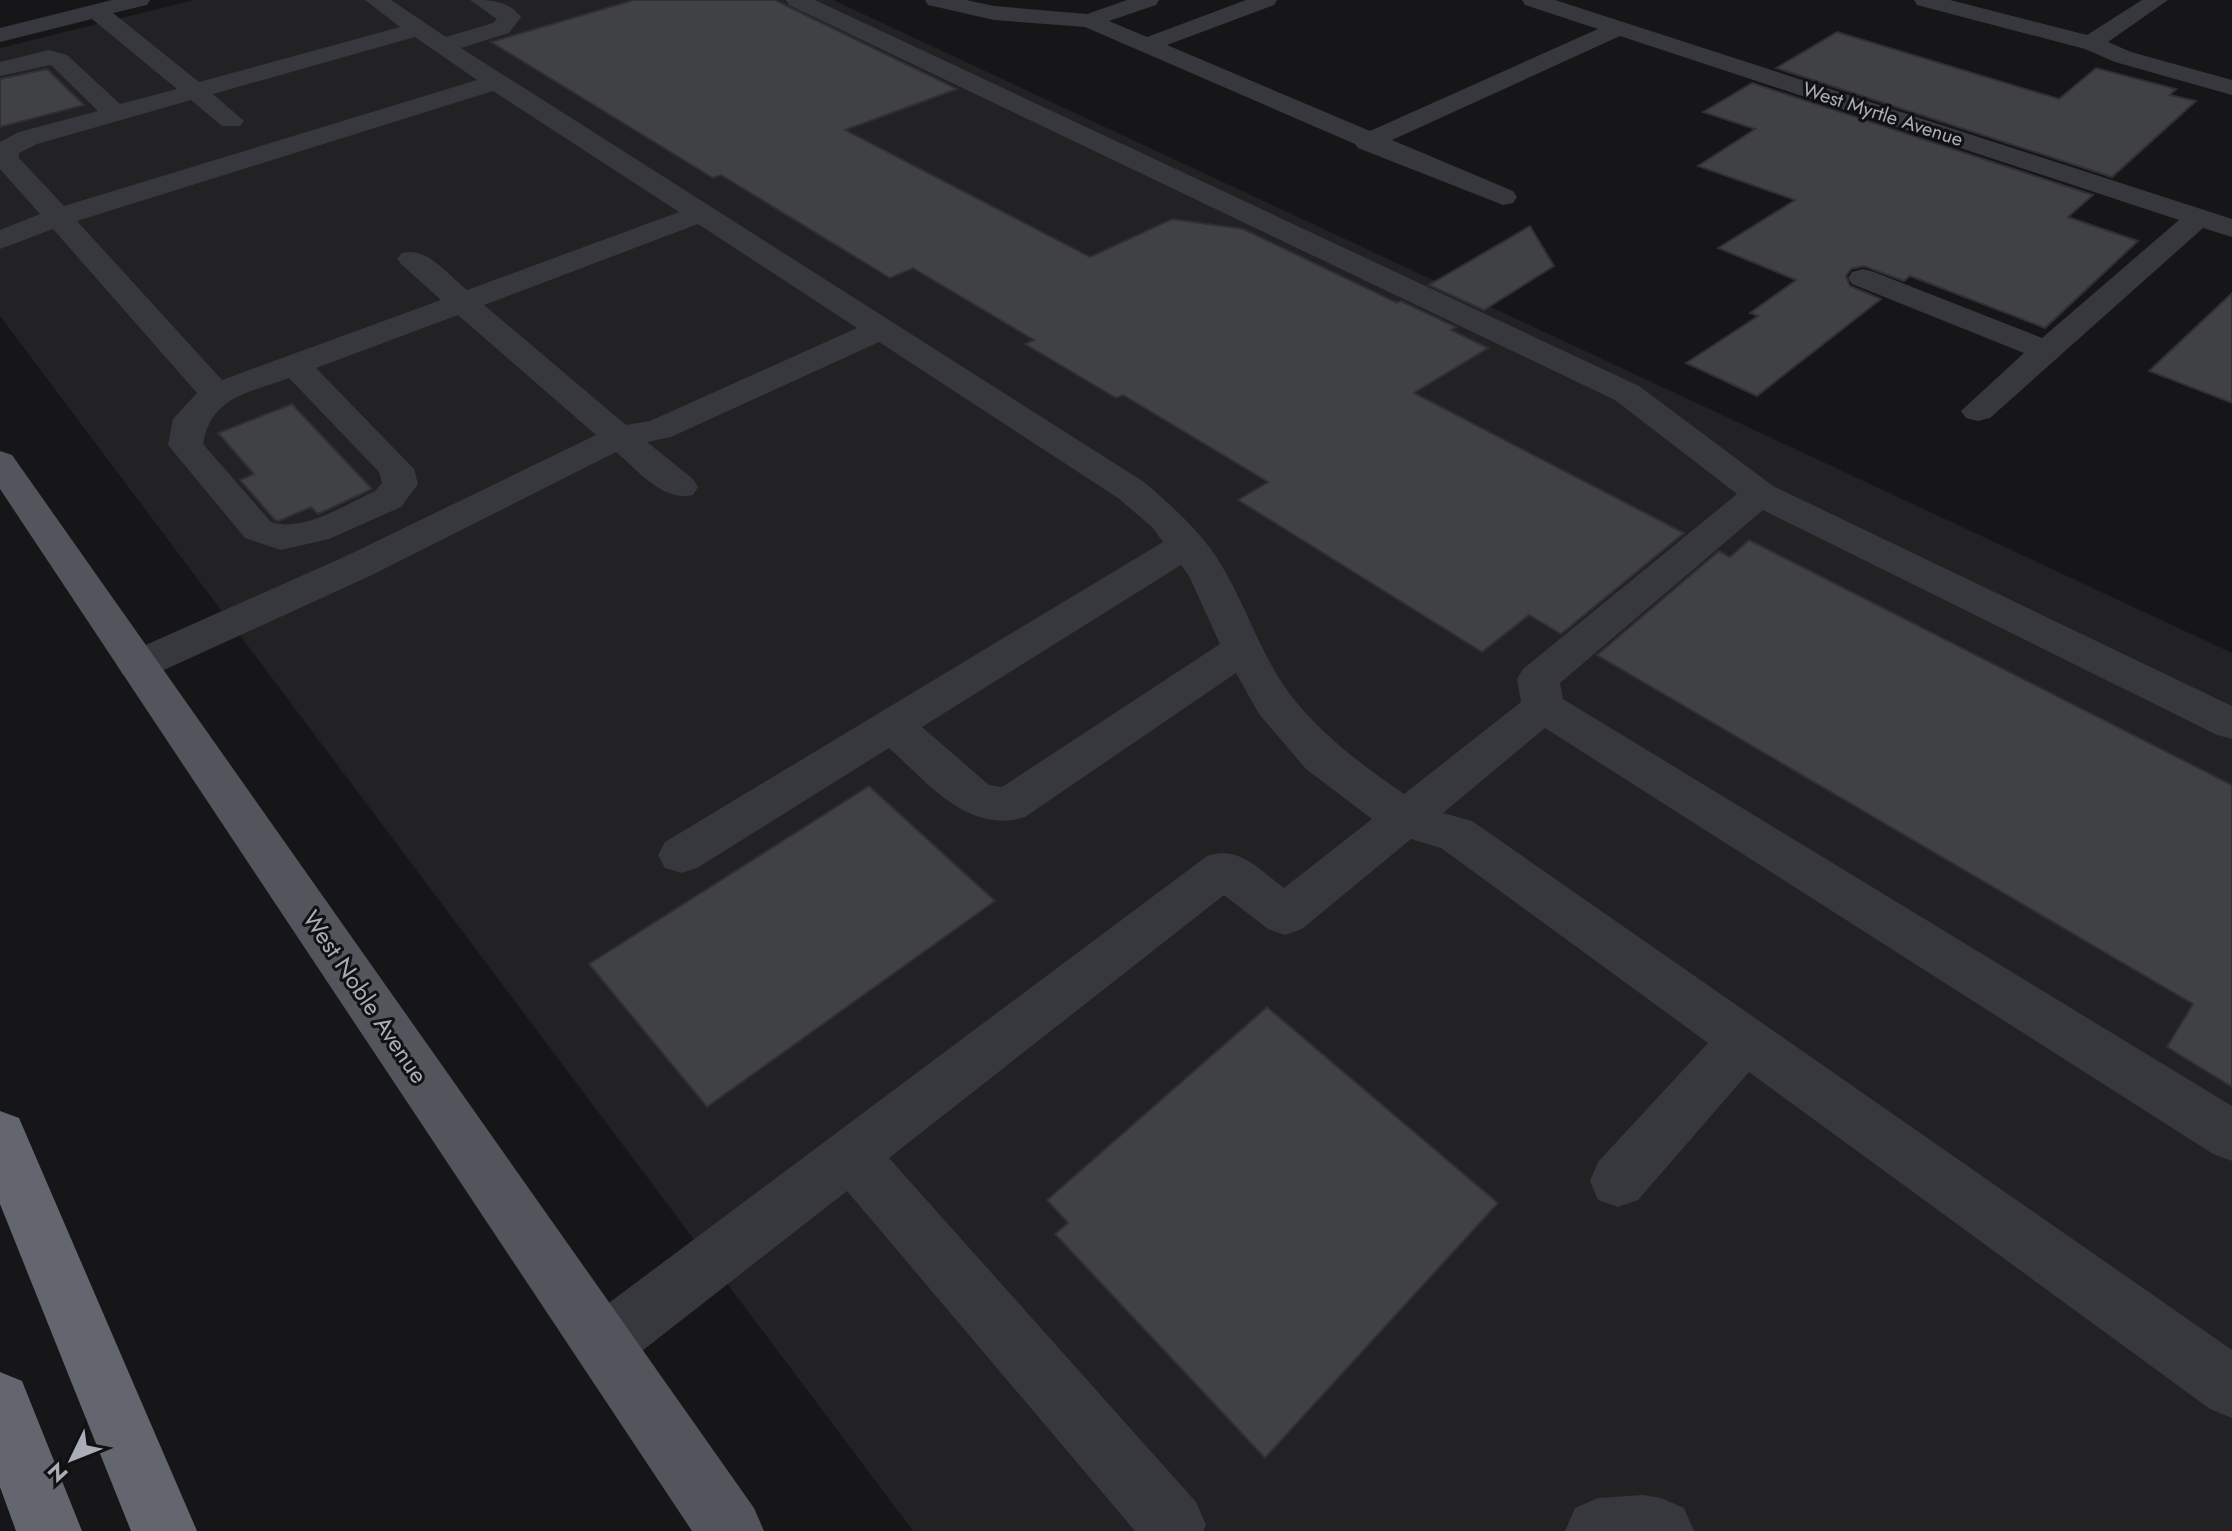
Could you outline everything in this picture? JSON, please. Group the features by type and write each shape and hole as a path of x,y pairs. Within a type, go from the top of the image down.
{"highway":[{"path":"0,1136 164,1531"},
{"path":"0,1403 49,1531"}],"main road":[{"name":"West Noble Avenue","path":"0,462 731,1531"}],"street":[{"path":"0,35 139,0"},
{"path":"376,0 496,82 1131,490 1165,519 1207,572 1242,649 1274,703 1321,758 1406,820 1456,834 2232,1387"},
{"path":"216,394 6,159 3,149 28,138 195,91 430,37 501,28 509,22 510,17 481,0"},
{"path":"797,0 1627,393 1760,494 2232,724"},
{"path":"936,0 994,13 1089,21 1367,142 1503,197"},
{"path":"1089,21 1148,0"},
{"path":"1144,46 1266,0"},
{"name":"West Myrtle Avenue","path":"1533,0 2232,228"},
{"path":"1925,0 2054,36 2091,43 2123,57 2232,88"},
{"path":"2091,43 2157,0"},
{"path":"97,11 231,121"},
{"path":"1367,142 1618,28"},
{"path":"0,69 49,57 59,60 115,113"},
{"path":"0,240 59,217 496,82"},
{"path":"295,365 396,469 400,484 388,499 316,531 281,538 258,530 185,445 190,419 216,394 702,213"},
{"path":"1978,411 2199,217"},
{"path":"412,259 680,487"},
{"path":"1863,278 2047,351"},
{"path":"138,665 358,566 619,437 659,430 881,329"},
{"path":"1760,494 1538,679 1543,707 2232,1136"},
{"path":"681,855 1186,545"},
{"path":"891,725 977,800 1009,805 1242,649"},
{"path":"603,1344 1224,869 1285,915 1543,707"},
{"path":"1618,1181 1744,1040"},
{"path":"852,1156 1173,1525"},
{"path":"1598,1531 1643,1528 1661,1531"}],"shaded area":[{"path":"194,0 833,0 2232,653 2232,1531 913,1531 0,316 0,48"}],"building":[{"path":"634,0 775,0 957,89 845,130 1090,257 1172,219 1243,229 1397,303 1401,301 1456,327 1451,330 1488,348 1414,393 1684,533 1561,634 1529,615 1482,652 1238,500 1268,482 1123,395 1116,398 1025,344 1034,340 913,268 890,278 721,175 713,178 491,42"},
{"path":"1837,32 2059,99 2096,68 2176,89 2170,95 2196,101 2112,177 1776,68"},
{"path":"47,69 84,105 0,127 0,79"},
{"path":"1752,83 2093,195 2068,217 2138,241 2045,328 1910,276 1904,281 1864,266 1851,269 1846,276 1850,286 1881,299 1757,396 1686,363 1758,316 1750,313 1796,280 1718,248 1795,200 1698,166 1755,129 1703,112"},
{"path":"1530,226 1554,266 1484,310 1429,285"},
{"path":"2232,293 2232,403 2149,371"},
{"path":"292,404 372,489 318,514 311,507 279,521 240,480 254,474 218,433"},
{"path":"1749,540 2232,785 2232,1087 2167,1047 2193,1004 1597,655 1719,551 1730,557"},
{"path":"869,786 995,901 707,1107 589,964"},
{"path":"1267,1007 1498,1203 1265,1458 1055,1234 1068,1223 1047,1200"}]}
